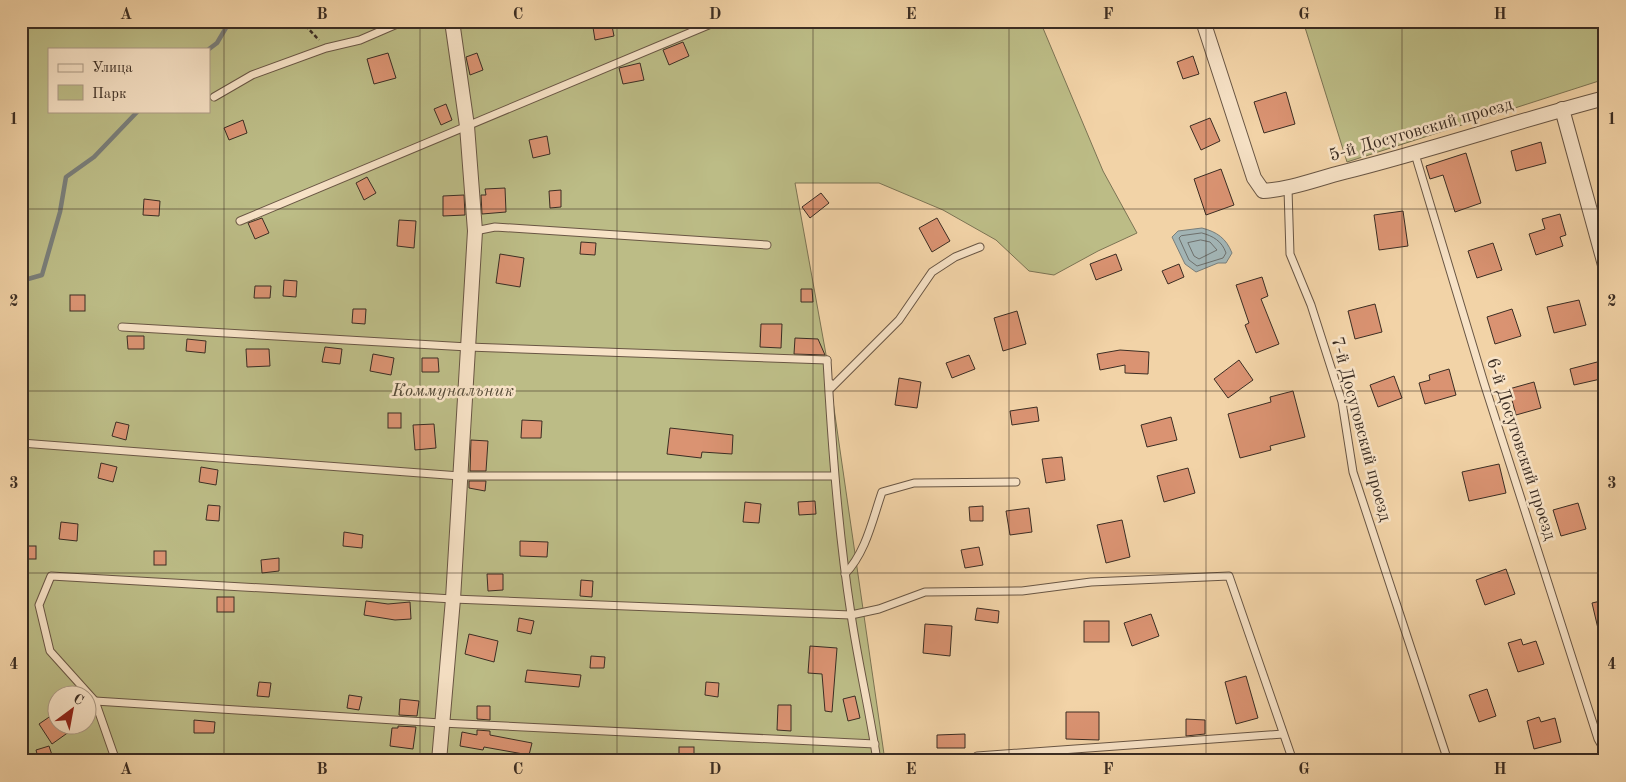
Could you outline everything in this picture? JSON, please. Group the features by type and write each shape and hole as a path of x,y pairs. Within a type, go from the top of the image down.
{"street":[{"path":"439,761 452,599 475,232 467,126 452,21"},
{"name":"5-й Досуговский проезд","path":"1203,21 1254,178 1262,192 1288,189 1605,98"},
{"path":"1562,109 1605,265"}],"lane":[{"path":"214,97 252,75 326,48 360,40 404,21"},
{"path":"240,221 718,21"},
{"name":"6-й Досуговский проезд","path":"1415,154 1484,383 1598,740 1605,751"},
{"name":"7-й Досуговский проезд","path":"1288,189 1290,254 1311,305 1342,402 1352,472 1448,761"},
{"path":"475,232 495,227 767,245"},
{"path":"827,360 831,388 899,320 932,272 955,257 980,248"},
{"path":"122,328 468,347 827,360"},
{"path":"827,360 834,476 851,615 877,761"},
{"path":"21,443 460,476 834,476"},
{"path":"846,574 856,562 864,546 882,492 914,482 1016,482"},
{"path":"80,684 50,651 39,605 51,576 452,599 851,615 879,609 925,592 1022,591 1091,582 1229,576 1293,761"},
{"path":"98,701 441,723 875,744"},
{"path":"98,710 116,761"},
{"path":"977,756 1283,734"}],"path":[{"path":"301,21 326,48"}],"green space":[{"name":"Коммунальник","path":"21,21 1040,21 1103,171 1137,233 1098,251 1054,275 1029,271 996,240 943,210 879,183 795,183 827,360 885,761 21,761"},
{"path":"1303,21 1605,21 1605,79 1347,162"}],"water":[{"path":"1202,228 1220,236 1227,243 1232,253 1226,263 1218,263 1196,272 1185,264 1172,237 1178,231"}],"building":[{"path":"592,21 611,21 614,36 595,40"},
{"path":"683,42 689,56 669,65 663,50"},
{"path":"388,53 396,78 374,84 367,59"},
{"path":"477,53 483,70 470,75 466,57"},
{"path":"1193,56 1199,74 1183,79 1177,62"},
{"path":"640,63 644,80 623,84 619,68"},
{"path":"1286,92 1295,124 1264,133 1254,102"},
{"path":"446,104 452,120 441,125 434,109"},
{"path":"1210,118 1220,141 1201,150 1190,126"},
{"path":"243,120 247,133 229,140 224,128"},
{"path":"547,136 550,154 533,158 529,140"},
{"path":"1541,142 1546,163 1516,171 1511,151"},
{"path":"1466,153 1481,203 1455,212 1443,175 1430,179 1426,166"},
{"path":"1221,169 1234,205 1206,215 1194,179"},
{"path":"367,177 376,193 364,200 356,183"},
{"path":"505,188 506,212 482,214 481,195 486,195 485,189"},
{"path":"561,190 561,207 550,208 549,191"},
{"path":"821,193 829,203 810,218 802,207"},
{"path":"464,195 465,215 443,216 443,196"},
{"path":"144,199 160,201 159,216 143,215"},
{"path":"1403,211 1408,246 1379,250 1374,215"},
{"path":"1560,214 1566,235 1560,237 1563,246 1536,255 1529,234 1545,229 1542,219"},
{"path":"262,218 269,233 255,239 248,223"},
{"path":"937,218 950,241 932,252 919,228"},
{"path":"399,220 416,221 414,248 397,246"},
{"path":"581,242 596,243 595,255 580,254"},
{"path":"1493,243 1502,270 1477,278 1468,251"},
{"path":"500,254 524,258 520,287 496,283"},
{"path":"1116,254 1122,270 1096,280 1090,264"},
{"path":"1179,264 1184,277 1168,284 1162,271"},
{"path":"1262,277 1268,296 1261,299 1279,344 1256,353 1245,325 1249,323 1236,285"},
{"path":"284,280 297,281 296,297 283,296"},
{"path":"255,286 271,286 270,298 254,298"},
{"path":"801,289 812,289 813,302 801,302"},
{"path":"70,295 85,295 85,311 70,311"},
{"path":"1579,300 1586,325 1554,333 1547,307"},
{"path":"1375,304 1382,332 1355,339 1348,311"},
{"path":"353,309 366,309 365,324 352,323"},
{"path":"1512,309 1521,336 1495,344 1487,317"},
{"path":"1017,311 1026,344 1003,351 994,318"},
{"path":"761,324 782,324 781,348 760,347"},
{"path":"127,336 144,336 144,349 128,349"},
{"path":"795,338 818,339 825,355 794,354"},
{"path":"187,339 206,341 205,353 186,351"},
{"path":"325,347 342,349 340,364 322,362"},
{"path":"246,349 269,349 270,366 247,367"},
{"path":"1120,350 1149,352 1148,374 1125,373 1125,365 1100,370 1097,354"},
{"path":"373,354 394,358 391,375 370,371"},
{"path":"969,355 975,369 952,378 946,363"},
{"path":"422,358 438,358 439,372 422,372"},
{"path":"1239,360 1253,380 1228,398 1214,379"},
{"path":"1601,361 1605,378 1574,385 1570,369"},
{"path":"1449,369 1456,395 1425,404 1419,383 1430,380 1429,375"},
{"path":"1394,376 1402,398 1378,407 1370,385"},
{"path":"899,378 921,382 917,408 895,405"},
{"path":"1534,382 1541,408 1516,415 1509,389"},
{"path":"1293,391 1305,437 1270,446 1271,450 1240,458 1228,414 1271,402 1270,397"},
{"path":"1037,407 1039,421 1012,425 1010,411"},
{"path":"388,413 401,413 401,428 388,428"},
{"path":"1171,417 1177,440 1147,447 1141,425"},
{"path":"522,420 542,421 541,438 521,438"},
{"path":"116,422 129,425 126,440 112,436"},
{"path":"434,424 436,448 415,450 413,425"},
{"path":"670,428 733,435 732,454 702,452 701,458 667,454"},
{"path":"471,440 488,441 486,471 470,471"},
{"path":"1062,457 1065,480 1046,483 1042,459"},
{"path":"101,463 117,467 113,482 98,478"},
{"path":"1499,464 1506,493 1469,501 1462,472"},
{"path":"201,467 218,470 216,485 199,482"},
{"path":"1188,468 1195,493 1164,502 1157,476"},
{"path":"469,481 486,481 485,491 469,488"},
{"path":"815,501 816,514 799,515 798,502"},
{"path":"745,502 761,504 759,523 743,522"},
{"path":"1578,503 1586,529 1561,536 1553,510"},
{"path":"208,505 220,506 219,521 206,520"},
{"path":"983,506 983,521 970,521 969,507"},
{"path":"1029,508 1032,532 1010,535 1006,511"},
{"path":"1122,520 1130,557 1106,563 1097,525"},
{"path":"61,522 78,524 77,541 59,539"},
{"path":"344,532 363,535 362,548 343,546"},
{"path":"520,541 548,542 547,557 520,556"},
{"path":"21,546 36,546 36,559 21,559"},
{"path":"979,547 983,565 965,568 961,550"},
{"path":"154,551 166,551 166,565 154,565"},
{"path":"279,558 279,571 262,573 261,560"},
{"path":"1506,569 1515,594 1485,605 1476,580"},
{"path":"487,574 503,574 503,590 488,591"},
{"path":"581,580 593,581 592,597 580,596"},
{"path":"217,597 234,597 234,612 217,612"},
{"path":"1605,600 1605,636 1600,637 1592,603"},
{"path":"366,601 388,604 410,602 411,619 395,620 364,615"},
{"path":"977,608 999,611 998,623 975,620"},
{"path":"1151,614 1159,636 1132,646 1124,623"},
{"path":"519,618 534,621 531,634 517,631"},
{"path":"1084,621 1109,621 1109,642 1084,642"},
{"path":"925,624 952,626 950,656 923,653"},
{"path":"469,634 498,641 494,662 465,654"},
{"path":"1521,639 1523,645 1536,641 1544,664 1518,672 1508,643"},
{"path":"810,646 837,648 832,712 825,711 822,674 808,673"},
{"path":"591,656 605,657 604,668 590,668"},
{"path":"527,670 581,675 579,687 525,682"},
{"path":"1246,676 1258,718 1236,724 1225,682"},
{"path":"259,682 271,683 269,697 257,696"},
{"path":"706,682 719,683 718,697 705,695"},
{"path":"1487,689 1496,716 1479,722 1469,695"},
{"path":"349,695 362,697 359,710 347,708"},
{"path":"855,696 860,718 848,721 843,699"},
{"path":"400,699 419,701 417,716 399,715"},
{"path":"778,705 791,705 791,731 777,730"},
{"path":"477,706 490,706 490,720 477,719"},
{"path":"1066,712 1099,712 1099,740 1066,739"},
{"path":"1539,717 1541,722 1555,718 1561,742 1534,749 1527,721"},
{"path":"48,718 48,734 66,734 52,744 39,724"},
{"path":"1186,719 1205,720 1205,734 1186,736"},
{"path":"194,720 215,722 214,733 194,733"},
{"path":"398,726 416,727 413,749 390,746 392,728 398,728"},
{"path":"477,730 490,731 490,735 532,743 529,755 484,747 483,750 460,746 462,732 477,735"},
{"path":"965,734 965,748 937,748 937,735"},
{"path":"49,746 53,758 39,761 36,750"},
{"path":"679,747 694,747 694,761 679,761"}],"waterway":[{"path":"210,48 217,43 230,21"},
{"path":"21,281 42,275 60,212 66,177 94,157 137,112"}]}
